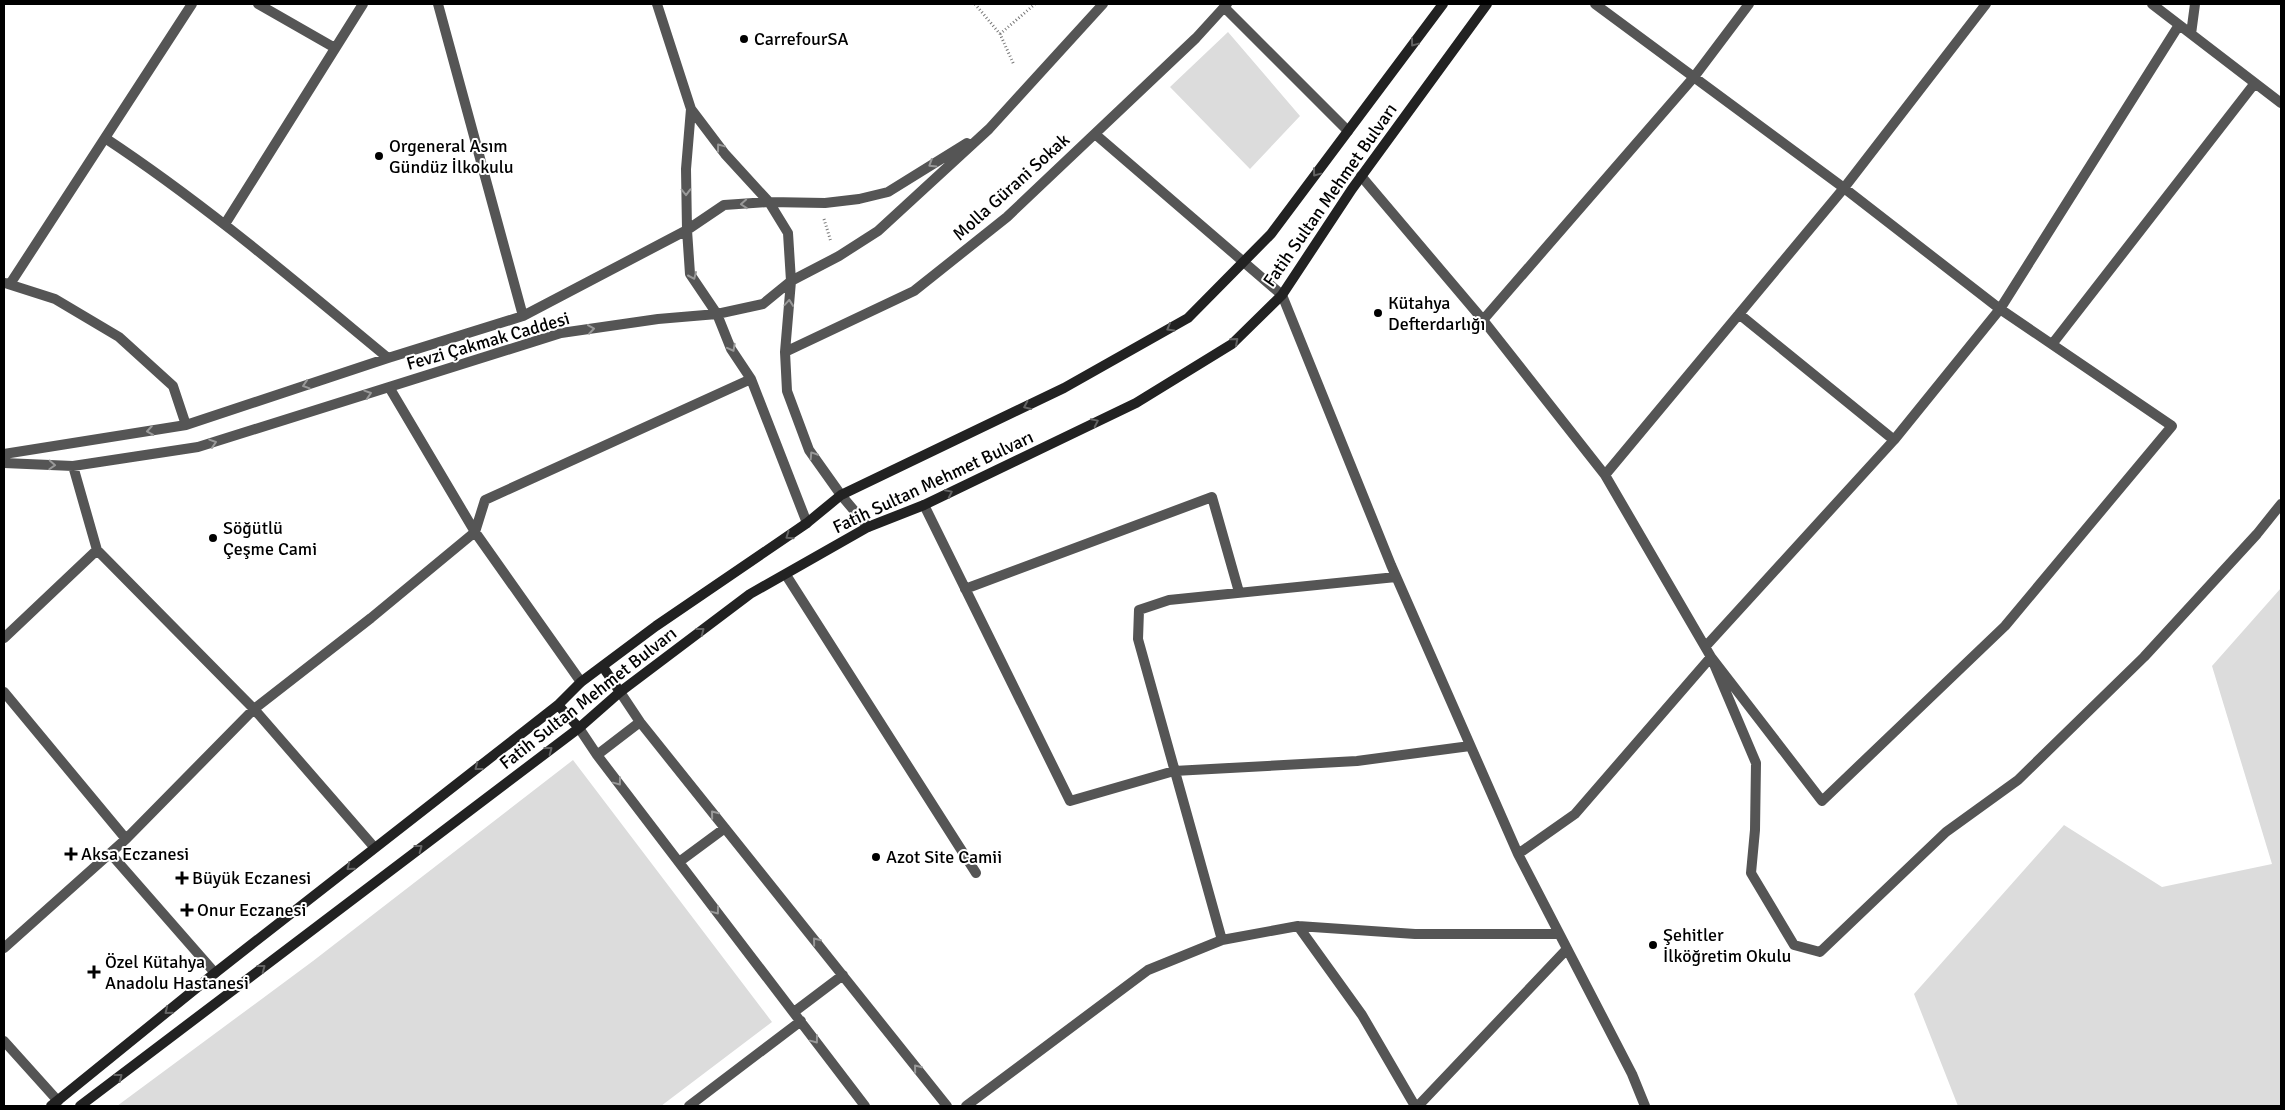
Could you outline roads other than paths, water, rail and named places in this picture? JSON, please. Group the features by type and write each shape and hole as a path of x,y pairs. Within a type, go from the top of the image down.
{"main road":[{"name":"Fatih Sultan Mehmet Bulvarı","path":"54,1104 374,847 558,705 581,682 656,626 807,523 841,495 1064,388 1188,318 1271,234 1443,4"},
{"name":"Fatih Sultan Mehmet Bulvarı","path":"80,1106 579,728 620,692 750,594 868,527 924,506 1136,402 1232,344 1282,295 1361,176 1487,4"},
{"path":"603,667 620,692"},
{"path":"558,705 579,728"}],"street":[{"path":"186,425 173,386 119,337 55,299 7,284 192,4"},
{"path":"258,4 335,48"},
{"path":"225,224 364,4"},
{"path":"438,4 523,316"},
{"path":"656,4 691,109 725,154 769,202 788,233 791,281 785,352 787,391 809,450 841,495 868,527"},
{"name":"Fevzi Çakmak Caddesi","path":"4,463 73,466 198,447 561,333 658,319 717,314 763,304 791,281 839,256 878,231 989,129 1103,4"},
{"path":"1595,4 1844,188 2000,309 2053,343 2172,426 2005,626 1822,801 1711,656"},
{"path":"1484,320 1694,77 1749,4"},
{"path":"1606,474 1844,188 1986,4"},
{"path":"2152,4 2281,102"},
{"path":"2191,34 2195,4"},
{"path":"1225,5 1348,131"},
{"name":"Molla Gürani Sokak","path":"785,352 914,291 1006,217 1196,38 1225,5"},
{"path":"1706,646 1894,440 2000,309 2179,25"},
{"path":"2053,343 2255,83"},
{"path":"691,109 686,169 690,274 717,314 731,349 751,379 807,523"},
{"name":"Fevzi Çakmak Caddesi","path":"4,454 186,425 388,358 523,316 687,230 724,205 769,202 825,203 859,199 888,192 989,129"},
{"path":"1095,134 1282,295 1396,577 1518,854 1632,1074 1645,1106"},
{"path":"105,138 162,176 225,224 388,358"},
{"path":"1361,176 1484,320 1606,474 1706,646 1756,763 1755,830 1751,873 1794,945 1820,952 1946,832 2018,780 2123,678 2257,534 2281,504"},
{"path":"1739,314 1894,440"},
{"path":"4,948 126,839 254,709 371,618 475,532 485,500 751,379"},
{"path":"389,387 475,532 581,682"},
{"path":"73,466 97,550 254,709 374,847"},
{"path":"965,589 1212,497 1239,592"},
{"path":"924,506 1070,801 1174,771 1357,761 1470,746"},
{"path":"4,638 97,550"},
{"path":"786,575 976,873"},
{"path":"1222,940 1138,639 1139,610 1169,600 1396,577"},
{"path":"1518,854 1575,814 1711,656"},
{"path":"4,692 126,839"},
{"path":"620,692 640,722 947,1106"},
{"path":"597,755 640,722"},
{"path":"579,728 597,755 865,1106"},
{"path":"679,862 725,828"},
{"path":"110,853 215,973"},
{"path":"966,1106 1148,970 1222,940 1298,926 1415,934 1558,934"},
{"path":"1298,926 1362,1016 1416,1106 1567,949"},
{"path":"794,1012 843,975"},
{"path":"689,1106 801,1022"},
{"path":"4,1041 54,1104"}],"place":[{"name":"CarrefourSA","path":"744,39"},
{"name":"Orgeneral Asım Gündüz İlkokulu","path":"379,156"},
{"name":"Kütahya Defterdarlığı","path":"1378,313"},
{"name":"Söğütlü Çeşme Cami","path":"213,538"},
{"name":"Aksa Eczanesi","path":"71,854"},
{"name":"Azot Site Camii","path":"876,857"},
{"name":"Büyük Eczanesi","path":"182,878"},
{"name":"Onur Eczanesi","path":"187,910"},
{"name":"Şehitler İlköğretim Okulu","path":"1653,945"},
{"name":"Özel Kütahya Anadolu Hastanesi","path":"94,972"}]}
